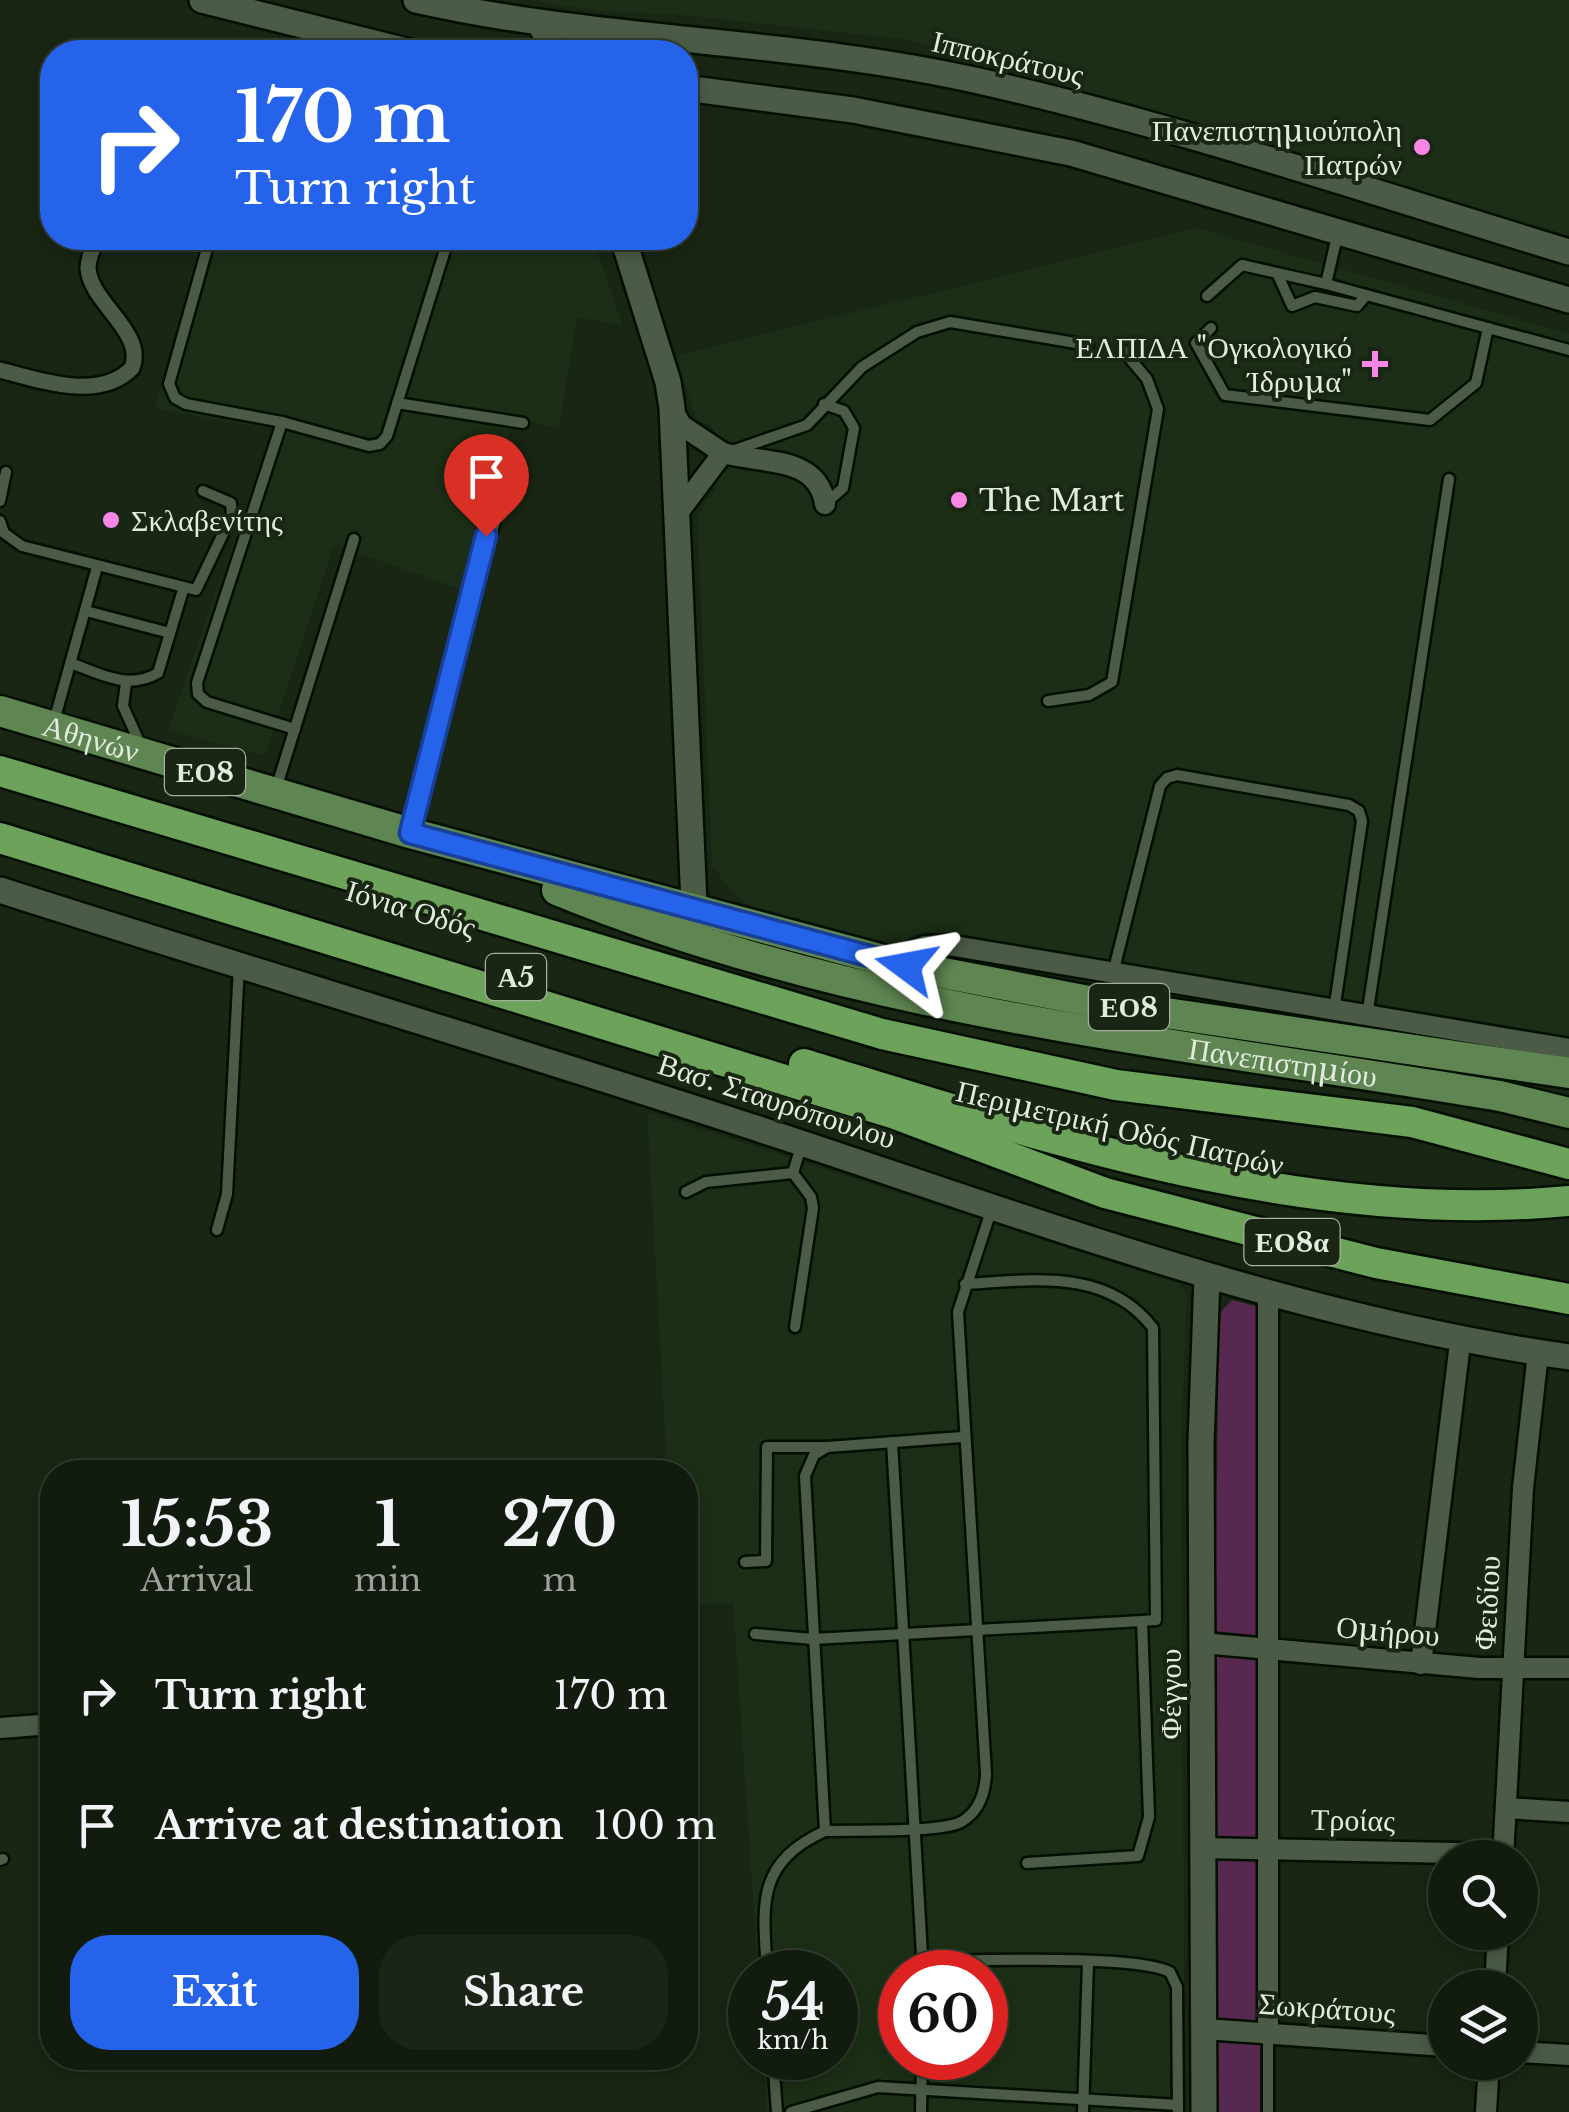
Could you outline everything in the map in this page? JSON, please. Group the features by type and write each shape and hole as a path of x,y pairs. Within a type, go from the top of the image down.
{"highway":[{"name":"Ιόνια Οδός","path":"0,771 882,1034 1116,1085 1412,1122 1569,1164"},
{"name":"Ιόνια Οδός","path":"0,818 1033,1132"},
{"name":"Ιόνια Οδός","path":"0,838 895,1114"},
{"name":"Περιμετρική Οδός Πατρών","path":"895,1114 992,1132 1091,1162 1270,1201 1453,1221 1569,1201"},
{"name":"ΕΟ8α","path":"895,1114 1105,1192 1376,1263 1569,1300"},
{"name":"Περιμετρική Οδός Πατρών","path":"1033,1132 1138,1160 1270,1187 1569,1218"}],"main road":[{"name":"Αθηνών","path":"0,711 410,833"},
{"name":"Πανεπιστημίου","path":"410,833 967,1010 1500,1096 1569,1113"},
{"name":"Πανεπιστημίου","path":"695,926 1117,1006 1569,1074"}],"street":[{"path":"202,0 362,40"},
{"name":"Ιπποκράτους","path":"416,0 540,23 813,50 979,80 1240,152 1569,252"},
{"path":"540,23 548,40"},
{"path":"698,90 853,110 1070,153 1569,300"},
{"path":"0,370 86,386 108,383 132,368 133,346 90,278 93,250"},
{"path":"627,250 668,382 672,408 695,926"},
{"path":"672,408 681,425 724,453 799,466 816,478 825,504"},
{"path":"678,514 724,453"},
{"path":"410,833 505,462"},
{"name":"Βασ. Σταυρόπουλου","path":"0,890 522,1050 1207,1276 1268,1294 1569,1357"},
{"path":"887,962 936,944 1569,1050"},
{"name":"Φέγγου","path":"1204,2112 1202,1348 1207,1276"},
{"path":"1268,1294 1268,2033"},
{"path":"1422,1664 1458,1352"},
{"name":"Φειδίου","path":"1504,1840 1524,1488 1538,1353"},
{"name":"Ομήρου","path":"1202,1642 1422,1664 1569,1668"},
{"path":"0,1728 40,1723"},
{"path":"1506,1808 1569,1812"},
{"name":"Τροίας","path":"1202,1848 1428,1853"},
{"name":"Σωκράτους","path":"1204,2029 1428,2045"},
{"path":"1538,2053 1569,2055"},
{"path":"1486,2112 1488,2080"}],"lane":[{"path":"1326,284 1338,231"},
{"path":"207,250 169,384 175,398 186,404 282,422 369,446 380,444 397,404 444,250"},
{"path":"1208,296 1242,264 1569,350"},
{"path":"1276,273 1292,306 1315,297 1357,306 1366,295"},
{"path":"724,453 787,435 807,425 862,367 917,332 950,322 1088,346"},
{"path":"1211,328 1196,343 1225,395 1430,420 1476,384 1488,328"},
{"path":"1048,701 1088,695 1112,682 1158,409 1147,379 1122,349"},
{"path":"397,404 523,423"},
{"path":"824,404 844,411 854,428 843,488 825,504"},
{"path":"282,422 197,683 198,694 207,702 295,729"},
{"path":"0,501 6,472"},
{"path":"1367,1017 1449,480"},
{"path":"0,521 4,533 22,546 183,590 196,590 204,583 232,516 231,503 203,490"},
{"path":"275,792 354,539"},
{"path":"53,726 97,567"},
{"path":"73,664 126,683 144,682 158,672 183,590"},
{"path":"86,611 170,634"},
{"path":"126,683 123,706 144,754"},
{"path":"1112,974 1160,786 1167,778 1177,775 1350,804 1359,810 1362,822 1334,1012"},
{"path":"216,1230 228,1186 240,965"},
{"path":"792,1174 802,1143"},
{"path":"686,1192 706,1182 792,1174"},
{"path":"792,1174 812,1197 813,1208 795,1328"},
{"path":"765,1950 763,1914 770,1877 804,1841 825,1832 956,1824 976,1809 983,1794 958,1312 992,1206"},
{"path":"755,1634 813,1639 1156,1620 1158,1493 1152,1328 1136,1306 1102,1286 1042,1280 965,1284"},
{"path":"745,1562 766,1561 767,1447 828,1447 962,1437"},
{"path":"892,1442 922,1950"},
{"path":"825,1832 805,1476 814,1455 828,1447"},
{"path":"1027,1863 1138,1856 1149,1817 1142,1621"},
{"path":"792,2112 878,2086 921,2086 1084,2107 1178,2109 1176,1987 1170,1972 1158,1967 1088,1963 1008,1964"},
{"path":"1084,2107 1088,1963"},
{"path":"1268,2033 1268,2112"},
{"path":"774,2080 776,2112"},
{"path":"921,2080 921,2112"}],"shaded area":[{"name":"Πανεπιστημιούπολη Πατρών","path":"531,0 1569,0 1569,237 910,40 682,15 597,11"},
{"path":"1197,228 1569,334 1569,1039 1352,1013 914,934 895,947 859,940 752,908 729,889 712,865 697,514 715,491 712,426 696,420 676,356"},
{"path":"198,250 597,250 623,326 577,317 559,429 514,417 464,590 334,545 265,756 168,730 273,429 155,409"},
{"path":"647,1112 1180,1284 1187,1296 1181,1450 1185,2112 767,2112 765,2080 858,2080 858,1950 757,1950 733,1603 698,1604 698,1460 666,1460"},
{"path":"1232,1300 1262,1308 1263,1636 1215,1631 1219,1314"},
{"path":"1215,1654 1264,1659 1260,1839 1212,1839"},
{"path":"1262,1855 1263,2025 1213,2022 1212,1856"},
{"path":"1213,2040 1260,2043 1260,2112 1213,2112"}],"place":[{"name":"Πανεπιστημιούπολη Πατρών","path":"1422,147"},
{"name":"ΕΛΠΙΔΑ \"Ογκολογικό Ίδρυμα\"","path":"1375,364"},
{"name":"The Mart","path":"959,500"},
{"name":"Σκλαβενίτης","path":"111,520"}],"route":[{"path":"486,536 410,833 906,966"}]}
